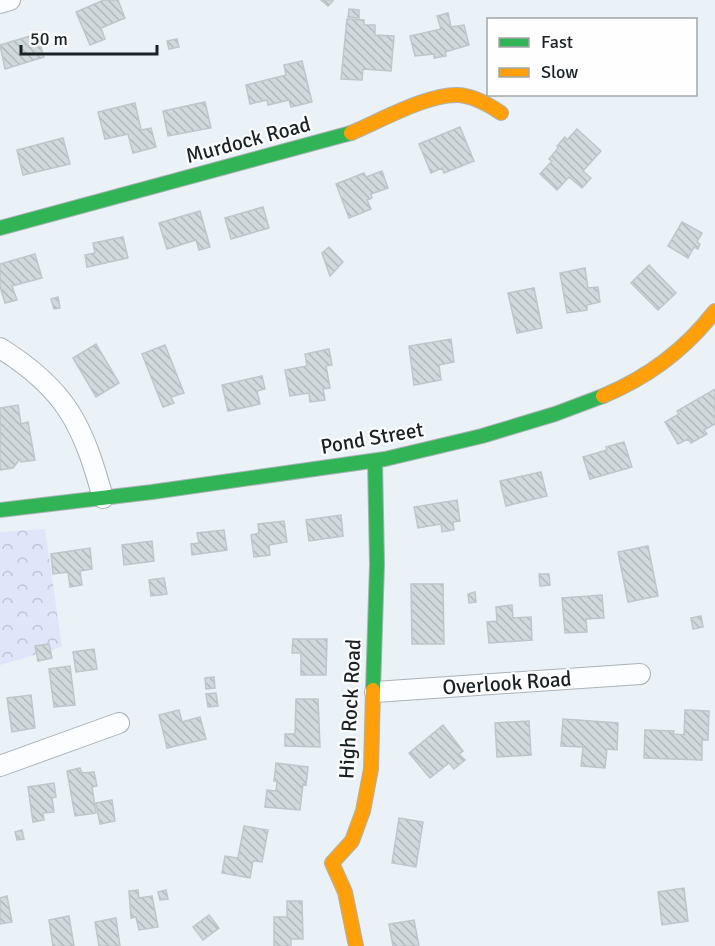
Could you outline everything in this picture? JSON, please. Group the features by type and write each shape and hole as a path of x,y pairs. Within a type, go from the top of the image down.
{"street":[{"path":"0,3 10,0"},
{"name":"Murdock Road","path":"0,228 350,134 430,99 458,95 486,102 501,112"},
{"name":"Pond Street","path":"0,510 375,461 478,437 603,397 649,374 689,344 715,311"},
{"path":"0,348 42,378 68,409 86,443 103,498"},
{"name":"High Rock Road","path":"356,946 345,892 332,863 352,841 363,811 371,769 377,564 375,461"},
{"name":"Overlook Road","path":"375,692 640,674"},
{"path":"0,766 119,723"}],"green space":[{"path":"45,529 62,647 0,665 0,532"}],"building":[{"path":"104,0 118,0 125,18 101,28 105,39 90,45 76,12"},
{"path":"321,0 332,0 333,1 328,6"},
{"path":"349,9 359,10 359,18 348,17"},
{"path":"448,13 451,27 464,25 469,45 445,52 446,56 434,58 434,54 415,56 410,36 441,29 437,16"},
{"path":"347,19 364,20 364,25 375,25 375,35 394,36 391,71 363,69 362,80 341,79"},
{"path":"37,34 44,57 5,69 0,45"},
{"path":"177,39 179,47 169,49 167,41"},
{"path":"302,61 312,102 291,107 289,100 268,105 267,100 250,104 246,85 286,75 284,65"},
{"path":"205,102 211,128 168,136 163,111"},
{"path":"135,103 141,130 151,128 156,147 133,153 128,134 105,139 98,112"},
{"path":"460,127 474,161 444,173 442,168 431,173 419,144"},
{"path":"577,129 601,151 583,171 591,178 582,188 569,177 557,190 540,174 552,161 549,159 558,148 557,146 565,137 567,140"},
{"path":"63,138 70,164 23,175 17,150"},
{"path":"382,171 388,188 371,194 372,198 367,200 371,209 349,218 336,184 364,173 366,177"},
{"path":"263,207 269,228 231,239 225,218"},
{"path":"200,211 210,247 199,250 196,240 167,249 159,223"},
{"path":"682,222 702,233 697,242 700,244 698,249 694,247 688,258 668,246"},
{"path":"123,237 128,258 87,267 85,255 95,253 93,243"},
{"path":"329,247 343,262 330,276 322,253"},
{"path":"35,254 42,278 12,286 17,300 5,303 0,286 0,264"},
{"path":"649,265 676,293 658,310 631,283"},
{"path":"585,268 588,288 598,287 600,302 587,305 587,310 567,313 560,273"},
{"path":"534,288 542,328 517,333 508,293"},
{"path":"58,297 60,308 54,309 51,299"},
{"path":"451,339 454,362 439,365 441,380 414,385 409,346"},
{"path":"96,344 119,383 96,397 73,358"},
{"path":"165,345 184,393 171,397 174,403 163,407 142,354"},
{"path":"329,349 332,365 326,366 330,388 323,389 325,400 310,402 309,393 290,396 285,370 307,366 305,354"},
{"path":"262,376 265,389 257,391 260,404 228,411 222,385"},
{"path":"715,389 715,424 704,430 707,434 691,443 688,439 678,444 665,422 679,414 677,411"},
{"path":"18,405 21,424 28,422 35,460 21,462 20,459 13,468 0,470 0,408"},
{"path":"624,442 632,467 590,479 583,457"},
{"path":"541,472 547,496 506,506 500,481"},
{"path":"457,500 460,521 453,522 454,530 442,532 441,524 418,528 414,507"},
{"path":"341,515 343,536 309,541 306,520"},
{"path":"284,521 287,542 269,545 270,555 254,557 251,535 259,533 258,524"},
{"path":"224,530 227,550 192,555 191,544 199,543 197,533"},
{"path":"152,541 154,561 124,565 122,545"},
{"path":"648,546 658,596 628,602 618,552"},
{"path":"90,548 92,569 80,571 82,585 70,587 68,572 53,574 51,554"},
{"path":"539,574 549,574 550,585 540,586"},
{"path":"164,578 167,594 151,596 149,580"},
{"path":"411,584 443,584 444,644 412,644"},
{"path":"475,592 476,602 469,603 468,594"},
{"path":"602,595 604,618 586,619 587,632 565,633 562,598"},
{"path":"512,605 513,618 531,617 532,640 489,643 487,622 497,621 496,607"},
{"path":"701,616 703,627 693,629 691,618"},
{"path":"293,639 327,639 326,675 301,675 301,653 292,653"},
{"path":"49,644 52,658 38,661 35,646"},
{"path":"94,649 97,669 76,672 73,652"},
{"path":"70,666 75,705 54,707 49,669"},
{"path":"214,677 215,688 206,689 205,678"},
{"path":"216,693 218,706 208,707 206,694"},
{"path":"31,695 35,728 12,732 7,698"},
{"path":"296,699 318,699 320,747 285,746 285,734 295,734"},
{"path":"179,710 182,722 200,717 206,739 167,748 159,715"},
{"path":"685,710 709,711 708,740 702,740 702,760 644,758 645,730 674,731 673,734 684,735"},
{"path":"563,719 618,723 617,750 607,749 605,768 581,766 583,747 561,746"},
{"path":"529,721 531,755 497,757 495,723"},
{"path":"443,725 463,751 459,754 465,760 454,769 449,763 430,778 409,753"},
{"path":"276,763 308,767 306,785 303,784 300,810 265,807 267,790 276,791 277,781 274,781"},
{"path":"80,768 82,773 94,772 97,786 92,787 96,813 75,816 67,771"},
{"path":"54,783 56,797 52,798 54,812 43,813 44,820 33,822 28,787"},
{"path":"112,800 115,821 100,824 96,803"},
{"path":"399,818 423,822 416,867 392,863"},
{"path":"244,826 268,830 262,862 253,861 250,878 222,873 225,856 238,858"},
{"path":"22,830 24,839 17,840 15,832"},
{"path":"684,888 688,921 662,925 658,892"},
{"path":"138,890 139,898 152,896 158,927 139,930 136,917 131,918 129,891"},
{"path":"166,890 168,899 160,900 158,892"},
{"path":"7,896 12,922 0,924 0,898"},
{"path":"287,901 302,901 303,939 291,939 291,946 274,946 274,917 287,917"},
{"path":"209,915 219,928 203,940 193,927"},
{"path":"69,916 74,946 53,946 49,920"},
{"path":"116,918 120,946 99,946 95,922"},
{"path":"414,920 419,946 393,946 389,924"}],"traffic: fast":[{"path":"0,228 351,133"},
{"path":"0,510 152,492 385,459 482,436 555,414 603,396"},
{"path":"373,690 377,564 375,461"}],"traffic: slow":[{"path":"351,133 418,103 446,96 470,97 501,113"},
{"path":"603,396 636,380 665,361 679,350 715,311"},
{"path":"356,946 345,892 332,863 352,841 363,811 371,769 373,690"}]}
